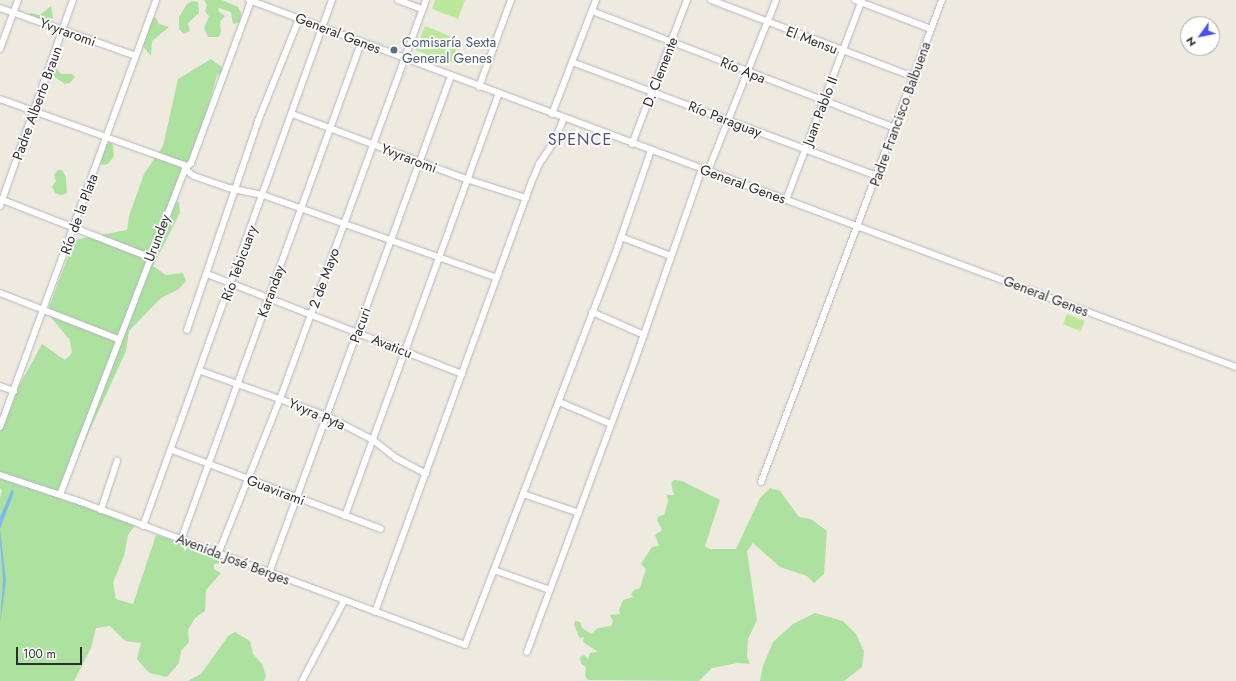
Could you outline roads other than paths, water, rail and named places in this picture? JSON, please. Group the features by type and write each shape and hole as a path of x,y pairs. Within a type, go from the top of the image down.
{"street":[{"path":"0,49 18,0"},
{"name":"Padre Alberto Braun","path":"1,202 73,0"},
{"name":"Río de la Plata","path":"0,427 156,0"},
{"name":"General Genes","path":"250,0 361,43 786,200 857,228 1236,367"},
{"name":"Urundey","path":"60,495 118,339 185,169 192,163 250,0"},
{"name":"Río Tebicuary","path":"143,526 201,372 332,0"},
{"path":"398,0 422,9"},
{"name":"2 de Mayo","path":"218,554 280,399 343,223 426,0"},
{"path":"479,87 512,0"},
{"path":"552,114 596,0"},
{"name":"D. Clemente","path":"632,144 687,0"},
{"name":"El Mensu","path":"711,0 768,23 914,77"},
{"path":"527,652 612,424 671,256 705,170 729,121 749,73 776,0"},
{"name":"Padre Francisco Balbuena","path":"761,482 942,0"},
{"path":"859,1 931,29"},
{"name":"Juan Pablo II","path":"786,200 824,102 859,1"},
{"name":"Yvyraromi","path":"0,8 136,56"},
{"name":"Río Apa","path":"592,11 824,102 895,128"},
{"path":"187,330 236,190 258,121 299,19"},
{"name":"Karanday","path":"181,540 210,464 361,43"},
{"name":"Río Paraguay","path":"572,62 877,176"},
{"name":"Pacuri","path":"269,573 328,416 357,332 451,76"},
{"path":"345,516 466,179 499,94"},
{"path":"0,99 184,165 185,169 194,176 236,190 263,195 302,208 390,241 497,278"},
{"name":"Yvyraromi","path":"292,114 466,179 526,198"},
{"path":"375,612 539,164 555,140 564,118"},
{"path":"550,590 494,570 620,238 651,150"},
{"path":"1,202 74,227 82,233 150,258"},
{"path":"620,238 671,256"},
{"name":"Avaticu","path":"207,274 231,285 357,332 462,374"},
{"path":"0,293 118,339"},
{"path":"592,312 644,335"},
{"name":"Yvyra Pyta","path":"201,372 328,416 373,440 396,458 426,474"},
{"path":"0,386 14,391"},
{"path":"558,402 612,424"},
{"name":"Guavirami","path":"172,450 248,480 381,528"},
{"path":"101,510 117,461"},
{"name":"Avenida José Berges","path":"0,475 60,495 465,645 494,570"},
{"path":"523,494 579,513"},
{"path":"302,681 344,601"}],"water":[{"path":"12,489 14,492 0,529 0,517"},
{"path":"0,529 6,581 0,624 3,580"}],"place":[{"name":"Comisaría Sexta General Genes","path":"394,50"}],"district":[{"name":"SPENCE","path":"580,140"}]}
